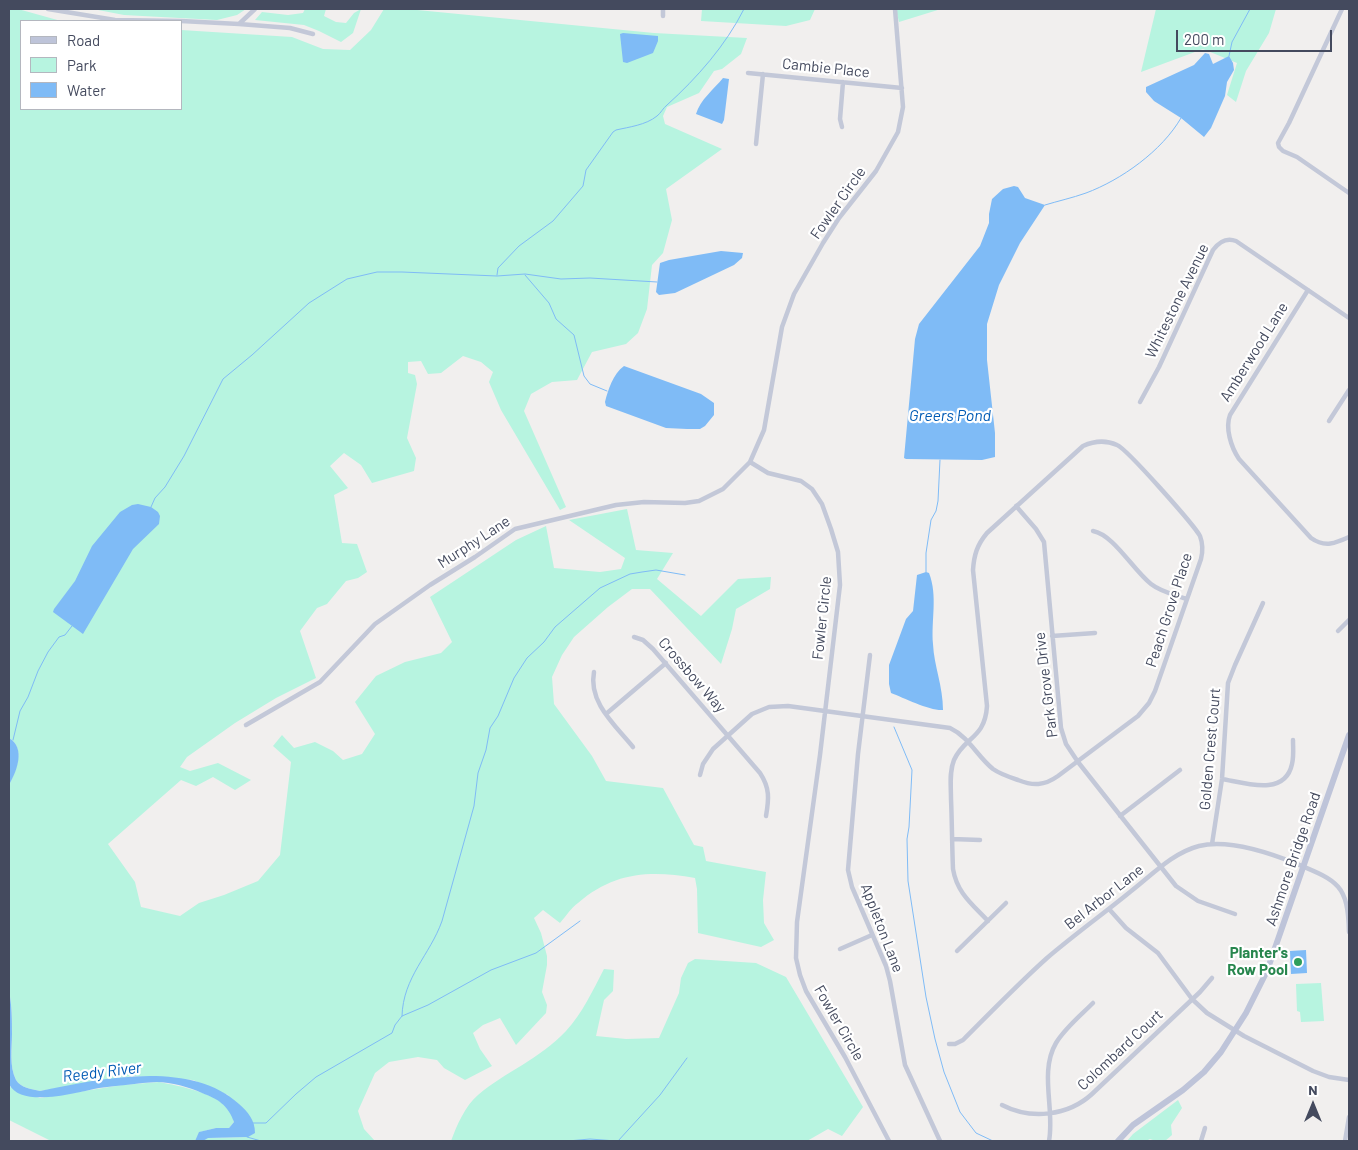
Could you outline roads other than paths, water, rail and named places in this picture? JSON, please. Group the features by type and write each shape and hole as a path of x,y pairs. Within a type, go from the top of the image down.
{"main road":[{"name":"Ashmore Bridge Road","path":"1118,1141 1140,1120 1183,1090 1199,1076 1221,1052 1253,1000 1267,971 1349,735"}],"street":[{"path":"48,9 115,20"},
{"path":"239,24 255,9"},
{"path":"663,9 663,16"},
{"name":"Fowler Circle","path":"889,1141 845,1057 806,991 796,958 797,922 825,711 840,578 838,552 832,529 818,496 806,484 796,479 768,473 750,462 764,430 779,339 787,309 823,243 876,170 896,138 903,114 895,9"},
{"path":"1342,9 1278,143 1278,147 1297,157 1349,193"},
{"path":"182,21 290,28 312,34"},
{"name":"Cambie Place","path":"748,73 902,88"},
{"path":"756,144 763,74"},
{"path":"842,127 840,119 843,82"},
{"name":"Whitestone Avenue","path":"1140,402 1213,250 1222,241 1229,239 1236,241 1349,318"},
{"name":"Amberwood Lane","path":"1308,290 1230,415 1228,426 1233,448 1237,456 1311,538 1321,543 1330,544 1349,538"},
{"path":"1329,421 1349,390"},
{"name":"Peach Grove Place","path":"700,775 707,756 752,714 769,707 788,706 943,726 956,731 993,769 1006,776 1033,785 1050,782 1138,716 1150,703 1155,691 1202,553 1200,538 1188,520 1130,455 1118,445 1101,441 1083,446 987,533 979,543 974,555 973,570 987,706 982,728 968,742"},
{"name":"Murphy Lane","path":"246,725 320,682 358,640 386,615 430,585 475,558 515,529 616,505 644,502 685,503 699,501 723,489 750,462"},
{"name":"Park Grove Drive","path":"1016,506 1036,528 1044,542 1061,728 1066,744 1078,762 1176,886 1190,898 1235,914"},
{"path":"1092,531 1108,538 1135,568 1156,587 1187,599"},
{"name":"Golden Crest Court","path":"1212,844 1222,779 1228,683 1263,603"},
{"path":"1338,630 1349,620"},
{"path":"1052,636 1095,632"},
{"name":"Crossbow Way","path":"634,637 647,642 766,782 768,792 766,816"},
{"name":"Appleton Lane","path":"870,655 849,843 848,870 852,887 883,959 890,981 905,1065 940,1141"},
{"path":"606,714 666,663"},
{"path":"594,672 592,679 598,703 633,747"},
{"path":"1222,779 1263,786 1279,783 1292,766 1293,740"},
{"path":"968,742 959,751 952,767 953,868 958,888 988,920"},
{"path":"1120,816 1180,770"},
{"path":"952,840 980,840"},
{"name":"Bel Arbor Lane","path":"949,1044 955,1044 963,1040 1034,970 1161,868 1185,851 1212,844 1237,846 1289,861 1329,879 1343,894 1348,905 1349,932"},
{"path":"957,951 1006,903"},
{"path":"1109,909 1126,928 1158,953 1192,999 1207,1013 1235,1031 1319,1074 1349,1080"},
{"path":"840,949 872,935"},
{"name":"Colombard Court","path":"1002,1105 1024,1112 1051,1112 1070,1109 1087,1100 1212,978"},
{"path":"1049,1141 1051,1112 1048,1071 1053,1050 1061,1035 1093,1003"},
{"path":"1345,1141 1349,1116"},
{"path":"1201,1141 1205,1128"}],"water":[{"path":"620,34 658,36 653,53 627,63 623,62"},
{"path":"1205,53 1209,54 1213,64 1229,56 1234,70 1227,82 1225,96 1211,128 1204,137 1181,118 1154,101 1146,92 1146,87 1194,65"},
{"path":"723,78 729,79 722,124 696,114 704,99"},
{"name":"Greers Pond","path":"1014,186 1018,187 1025,198 1045,205 1020,243 999,285 987,324 987,360 995,433 995,457 982,460 906,459 904,458 915,339 919,324 980,246 989,223 992,199 1003,189"},
{"path":"721,251 743,253 742,258 734,265 675,293 659,295 656,292 660,263"},
{"path":"624,366 701,394 714,403 714,415 700,429 666,428 606,406 605,402 611,382"},
{"path":"138,504 151,507 158,512 160,516 159,524 133,549 83,634 53,612 54,609 75,581 92,546 120,512 132,505"},
{"path":"929,573 933,590 933,644 942,693 943,710 924,706 891,693 889,684 889,665 906,619 913,611 917,575"},
{"path":"9,738 14,742 19,754 17,767 9,785"},
{"name":"Planter's Row Pool","path":"1306,950 1307,973 1291,974 1290,951"},
{"name":"Reedy River","path":"9,991 12,1012 12,1069 16,1080 23,1086 40,1091 116,1078 143,1076 170,1077 196,1081 219,1090 239,1104 254,1124 255,1133 248,1137 208,1138 203,1141 195,1141 199,1132 216,1128 229,1128 234,1122 229,1111 222,1103 180,1085 150,1082 99,1088 51,1097 25,1096 15,1092 9,1084"}],"waterway":[{"path":"497,275 498,268 519,246 553,221 583,186 586,170 613,132 643,124 658,115 689,84 720,48 744,9"},
{"path":"1229,56 1232,42 1250,9"},
{"path":"1045,205 1086,193 1126,172 1152,153 1181,118"},
{"path":"151,507 155,498 165,487 184,456 223,379 309,303 347,279 377,272 402,272 497,276 525,274 561,279 590,278 657,282"},
{"path":"525,275 549,303 556,319 574,335 584,376 590,384 607,391"},
{"path":"926,572 926,553 931,520 936,511 938,501 940,460"},
{"path":"402,1016 407,989 442,921 474,806 478,773 486,750 490,728 498,716 514,678 527,658 544,642 555,627 600,588 630,574 642,572 656,570 685,575"},
{"path":"13,740 20,711 28,697 38,671 59,637 65,635 72,626"},
{"path":"894,727 912,770 907,839 908,881 926,997 935,1039 944,1072 960,1112 976,1133 993,1141"},
{"path":"253,1123 266,1123 316,1077 392,1033 402,1016 428,1005 491,970 536,953 580,921"},
{"path":"618,1141 660,1095 687,1058"},
{"path":"247,1137 261,1141"},
{"path":"568,1141 590,1139 616,1141"}],"place":[{"name":"Planter's Row Pool","path":"1298,962"}]}
